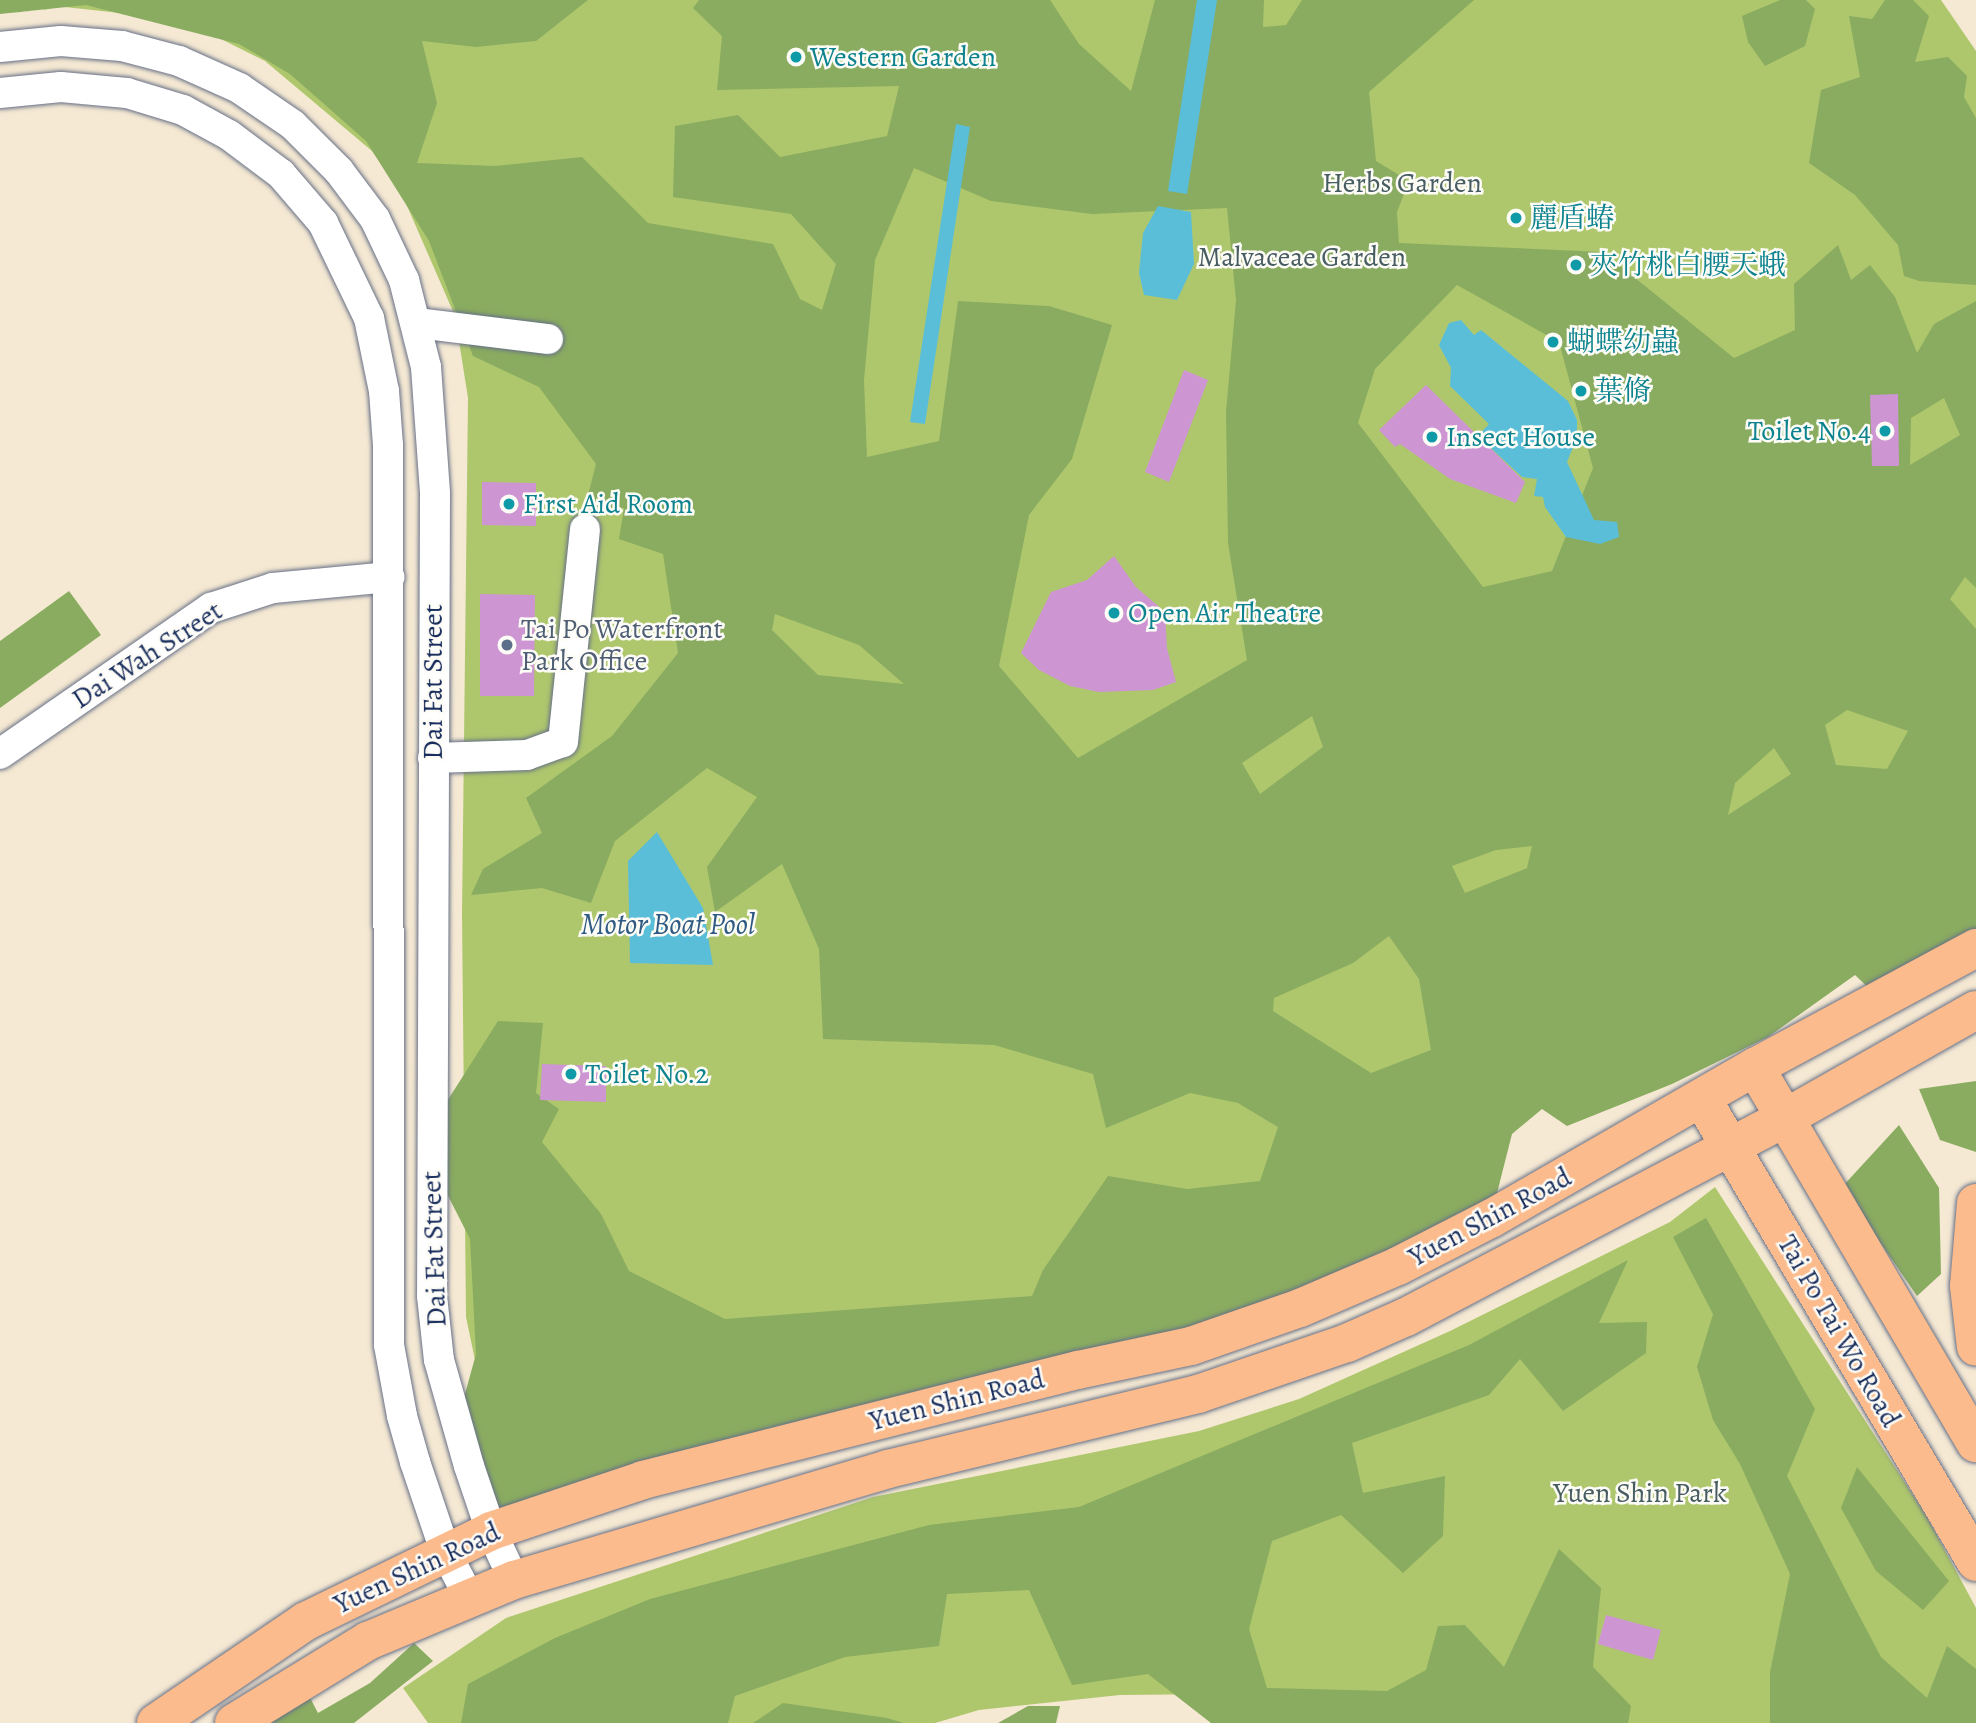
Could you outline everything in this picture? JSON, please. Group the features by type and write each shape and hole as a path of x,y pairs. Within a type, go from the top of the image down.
{"main road":[{"name":"Yuen Shin Road","path":"156,1723 306,1621 445,1551 491,1531 643,1479 1078,1370 1191,1346 1287,1312 1398,1266 1468,1230 1755,1067 1976,948"},
{"name":"Yuen Shin Road","path":"234,1723 368,1641 514,1580 888,1469 1140,1410 1278,1368 1406,1317 1785,1118 1976,1010"},
{"path":"1755,1067 1976,1443"},
{"name":"Tai Po Tai Wo Road","path":"1702,1099 1976,1562"},
{"path":"1976,1203 1969,1286 1976,1347"}],"street":[{"name":"Dai Fat Street","path":"0,47 61,41 148,52 210,73 266,105 319,148 359,194 388,244 417,323 433,441 432,1296 439,1360 491,1531 514,1580"},
{"name":"Dai Fat Street","path":"0,93 96,88 183,110 256,153 303,197 347,264 379,357 388,444 387,1310 401,1416 445,1551 469,1597"},
{"path":"417,323 548,339"},
{"path":"433,758 527,755 563,742 585,529"},
{"name":"Dai Wah Street","path":"0,754 211,608 272,588 389,577"}],"green space":[{"path":"0,0 1941,0 1976,51 1976,796 1193,1270 484,1403 466,1317 462,914 468,398 455,316 401,192 372,151 265,61 207,32 148,16"},
{"path":"0,0 588,0 536,41 476,47 422,41 437,103 417,163 495,166 582,157 648,223 773,244 800,299 822,310 836,264 791,214 673,197 675,126 738,115 780,157 887,136 899,86 717,90 722,36 693,8 699,0 1050,0 1079,44 1131,91 1155,0 1264,0 1263,27 1286,25 1302,0 1474,0 1369,92 1376,161 1409,181 1397,212 1399,243 1603,252 1734,358 1795,330 1794,284 1838,245 1851,280 1870,265 1895,297 1917,353 1934,324 1976,301 1976,588 1965,577 1950,599 1976,629 1976,945 1876,995 1855,975 1768,1037 1672,1084 1567,1126 1542,1109 1512,1134 1496,1197 1352,1287 498,1531 449,1452 476,1354 470,1239 441,1182 437,1117 498,1021 543,1023 536,1093 559,1109 542,1142 601,1214 629,1271 725,1319 1032,1296 1043,1270 1108,1176 1187,1189 1260,1181 1278,1127 1238,1103 1190,1093 1106,1128 1093,1074 994,1045 823,1039 819,949 782,864 715,912 707,867 757,797 707,768 615,841 591,903 542,888 471,895 483,869 542,833 526,798 612,736 678,653 663,554 619,539 624,508 585,507 596,464 539,387 473,356 429,241 366,141 290,74 239,44 86,5 0,14","holes":["914,168 991,201 1092,214 1227,208 1236,300 1226,412 1228,543 1247,660 1078,758 999,666 1029,515 1072,459 1112,325 1049,306 958,301 939,441 867,457 864,380 875,260","1457,285 1559,342 1593,468 1552,571 1483,587 1358,423 1375,369","1944,398 1960,435 1910,465 1911,418","775,614 859,645 904,684 818,675 772,630","1847,710 1908,731 1887,769 1836,765 1825,725","1312,716 1323,747 1260,794 1242,763","1774,748 1791,774 1728,815 1735,783","1532,846 1527,868 1465,893 1452,866 1496,850","1389,936 1419,979 1431,1050 1371,1073 1273,1011 1274,998 1353,963"]},
{"path":"1780,0 1806,0 1815,9 1805,46 1765,66 1748,42 1742,16"},
{"path":"1885,0 1913,0 1929,16 1915,62 1948,57 1967,76 1964,97 1976,118 1976,285 1919,281 1904,276 1898,245 1855,195 1809,163 1821,90 1860,77 1849,16 1872,19"},
{"path":"69,591 101,635 0,708 0,641"},
{"path":"1976,1081 1976,1152 1940,1140 1919,1089"},
{"path":"1899,1125 1939,1188 1941,1274 1917,1296 1842,1187"},
{"name":"Yuen Shin Park","path":"1715,1187 1927,1517 1976,1608 1976,1723 1497,1723 1225,1694 1120,1695 979,1710 935,1723 428,1723 403,1688 506,1618 873,1497 1199,1431 1299,1399 1450,1331 1670,1222"},
{"path":"1706,1218 1815,1409 1787,1476 1881,1657 1927,1698 1947,1646 1976,1669 1976,1723 1770,1723 1770,1672 1790,1574 1740,1464 1713,1420 1697,1367 1713,1314 1673,1237"},
{"path":"1628,1260 1599,1323 1647,1322 1646,1353 1563,1411 1520,1359 1489,1395 1352,1443 1363,1493 1445,1476 1443,1536 1403,1573 1341,1515 1272,1541 1249,1629 1267,1688 1387,1691 1426,1670 1438,1626 1465,1625 1504,1667 1559,1549 1601,1588 1593,1667 1631,1706 1628,1723 1211,1723 1148,1674 1072,1685 1029,1590 947,1594 939,1646 845,1657 735,1696 728,1723 461,1723 468,1684 555,1638 650,1599 929,1525 1079,1507 1469,1345"},
{"path":"1857,1467 1949,1581 1923,1610 1876,1571 1841,1508"},
{"path":"414,1643 433,1661 354,1723 219,1723 304,1686 318,1713 370,1683"},
{"path":"783,1703 887,1718 904,1723 753,1723"},
{"path":"1028,1706 1060,1706 1056,1723 998,1723"}],"water":[{"path":"1197,0 1217,0 1187,194 1168,191"},
{"path":"956,124 970,127 925,424 910,422"},
{"path":"1158,206 1191,212 1194,264 1177,300 1144,295 1139,273 1143,233"},
{"path":"1461,320 1474,335 1481,330 1568,401 1577,420 1577,437 1567,462 1594,520 1617,522 1619,537 1600,544 1566,537 1545,507 1543,497 1534,496 1537,479 1522,477 1478,436 1489,424 1450,386 1451,368 1439,345 1449,323"},
{"name":"Motor Boat Pool","path":"657,832 703,908 713,965 630,963 628,861"}],"building":[{"path":"1184,370 1208,380 1169,482 1145,472"},
{"name":"Insect House","path":"1426,385 1525,482 1516,503 1450,479 1400,444 1395,447 1379,430"},
{"name":"Toilet No.4","path":"1898,394 1899,466 1872,466 1870,395"},
{"name":"First Aid Room","path":"482,482 536,483 536,526 482,525"},
{"path":"1114,556 1136,587 1165,612 1167,648 1176,682 1153,690 1099,692 1070,686 1039,670 1021,653 1051,592 1087,580"},
{"name":"Tai Po Waterfront Park Office","path":"480,594 535,595 534,696 480,696"},
{"name":"Toilet No.2","path":"542,1064 606,1066 606,1102 540,1100"},
{"path":"1606,1615 1661,1630 1653,1660 1598,1644"}],"place":[{"name":"Western Garden","path":"796,57"},
{"name":"麗盾蝽","path":"1516,218"},
{"name":"夾竹桃白腰天蛾","path":"1576,265"},
{"name":"蝴蝶幼蟲","path":"1553,342"},
{"name":"葉脩","path":"1581,391"},
{"name":"Toilet No.4","path":"1885,431"},
{"name":"Insect House","path":"1432,437"},
{"name":"First Aid Room","path":"509,504"},
{"name":"Open Air Theatre","path":"1114,613"},
{"name":"Tai Po Waterfront Park Office","path":"507,645"},
{"name":"Toilet No.2","path":"571,1074"}],"park label":[{"name":"Herbs Garden","path":"1402,183"},
{"name":"Malvaceae Garden","path":"1302,257"}]}
